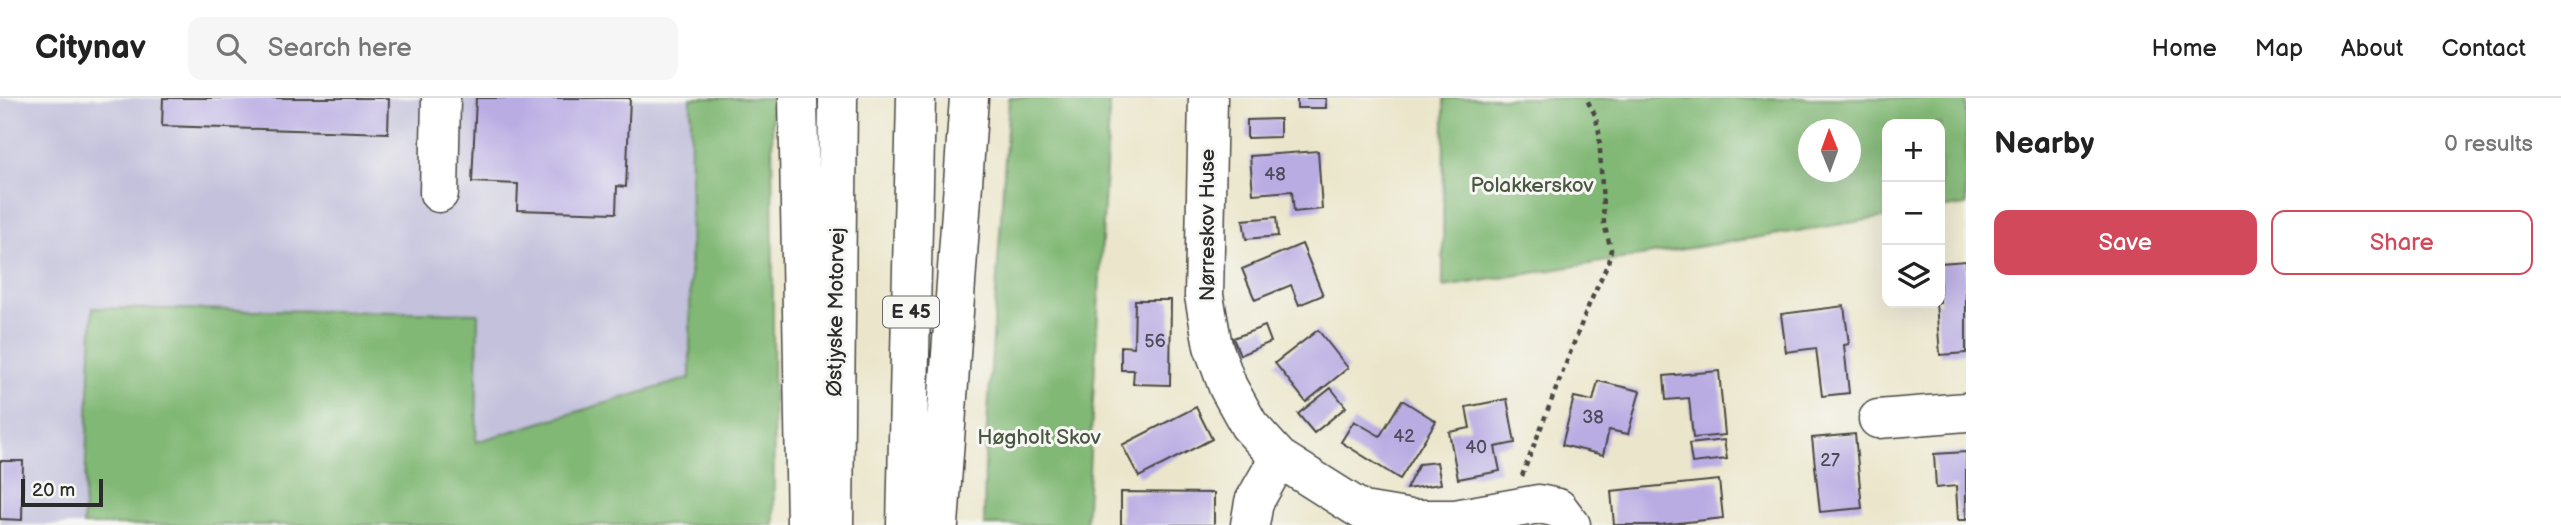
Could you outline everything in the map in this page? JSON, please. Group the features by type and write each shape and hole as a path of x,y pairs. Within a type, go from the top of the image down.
{"main road":[{"path":"439,193 442,98"},
{"path":"799,98 806,525"},
{"name":"Østjyske Motorvej","path":"834,525 838,98"},
{"name":"E 45","path":"906,525 916,98"},
{"path":"939,525 969,98"},
{"name":"Nørreskov Huse","path":"1208,98 1204,296 1213,346 1228,387 1249,425 1279,458 1363,511 1411,519 1455,519 1539,504 1558,508 1571,525"},
{"path":"1878,419 1966,412"},
{"path":"1250,525 1254,502 1279,458"}],"path":[{"path":"1518,508 1516,497 1524,469 1608,263 1611,249 1604,224 1599,132 1595,115 1586,98"}],"shaded area":[{"path":"0,98 691,98 691,378 476,442 478,313 94,308 83,525 0,525"}],"green space":[{"path":"691,98 772,98 774,525 83,525 93,308 478,313 476,442 690,378"},
{"name":"Høgholt Skov","path":"1009,98 1110,98 1086,525 984,525 985,457"},
{"name":"Polakkerskov","path":"1444,98 1966,98 1966,205 1945,208 1945,119 1882,119 1882,218 1443,287"}],"building":[{"path":"163,98 389,98 388,133 162,126"},
{"path":"476,98 630,98 626,187 617,186 616,213 517,210 518,184 472,182"},
{"path":"1297,98 1326,98 1326,108 1297,108"},
{"path":"1280,119 1280,137 1247,138 1247,120"},
{"path":"1318,151 1322,209 1294,212 1292,191 1253,194 1250,156"},
{"path":"1276,217 1278,236 1246,239 1243,220"},
{"path":"1302,244 1323,295 1299,305 1291,285 1255,300 1242,269"},
{"path":"1966,261 1966,353 1940,355 1936,308 1945,308 1945,263"},
{"path":"1135,300 1171,300 1170,385 1133,384 1134,370 1121,370 1121,346 1134,347"},
{"path":"1844,306 1849,344 1844,345 1849,393 1822,396 1816,348 1786,352 1781,314"},
{"path":"1265,326 1271,342 1240,355 1233,338"},
{"path":"1318,330 1348,368 1306,402 1275,363"},
{"path":"1719,371 1725,435 1693,438 1689,398 1666,400 1664,376"},
{"path":"1598,381 1640,391 1628,434 1609,430 1603,455 1562,445 1574,397 1593,401"},
{"path":"1331,388 1346,407 1314,433 1298,414"},
{"path":"1507,399 1515,443 1495,447 1500,471 1458,479 1449,432 1470,428 1466,407"},
{"path":"1402,400 1436,421 1400,479 1341,442 1354,421 1380,436"},
{"path":"1196,407 1212,439 1139,477 1122,445"},
{"path":"1855,434 1862,508 1820,512 1812,438"},
{"path":"1724,440 1727,459 1692,463 1689,444"},
{"path":"1966,452 1966,520 1958,520 1956,486 1936,488 1934,454"},
{"path":"0,461 23,461 22,520 0,519"},
{"path":"1437,462 1441,484 1406,489 1419,464"},
{"path":"1719,480 1723,518 1659,525 1614,525 1611,491"},
{"path":"1121,492 1214,493 1214,525 1121,525"}]}
